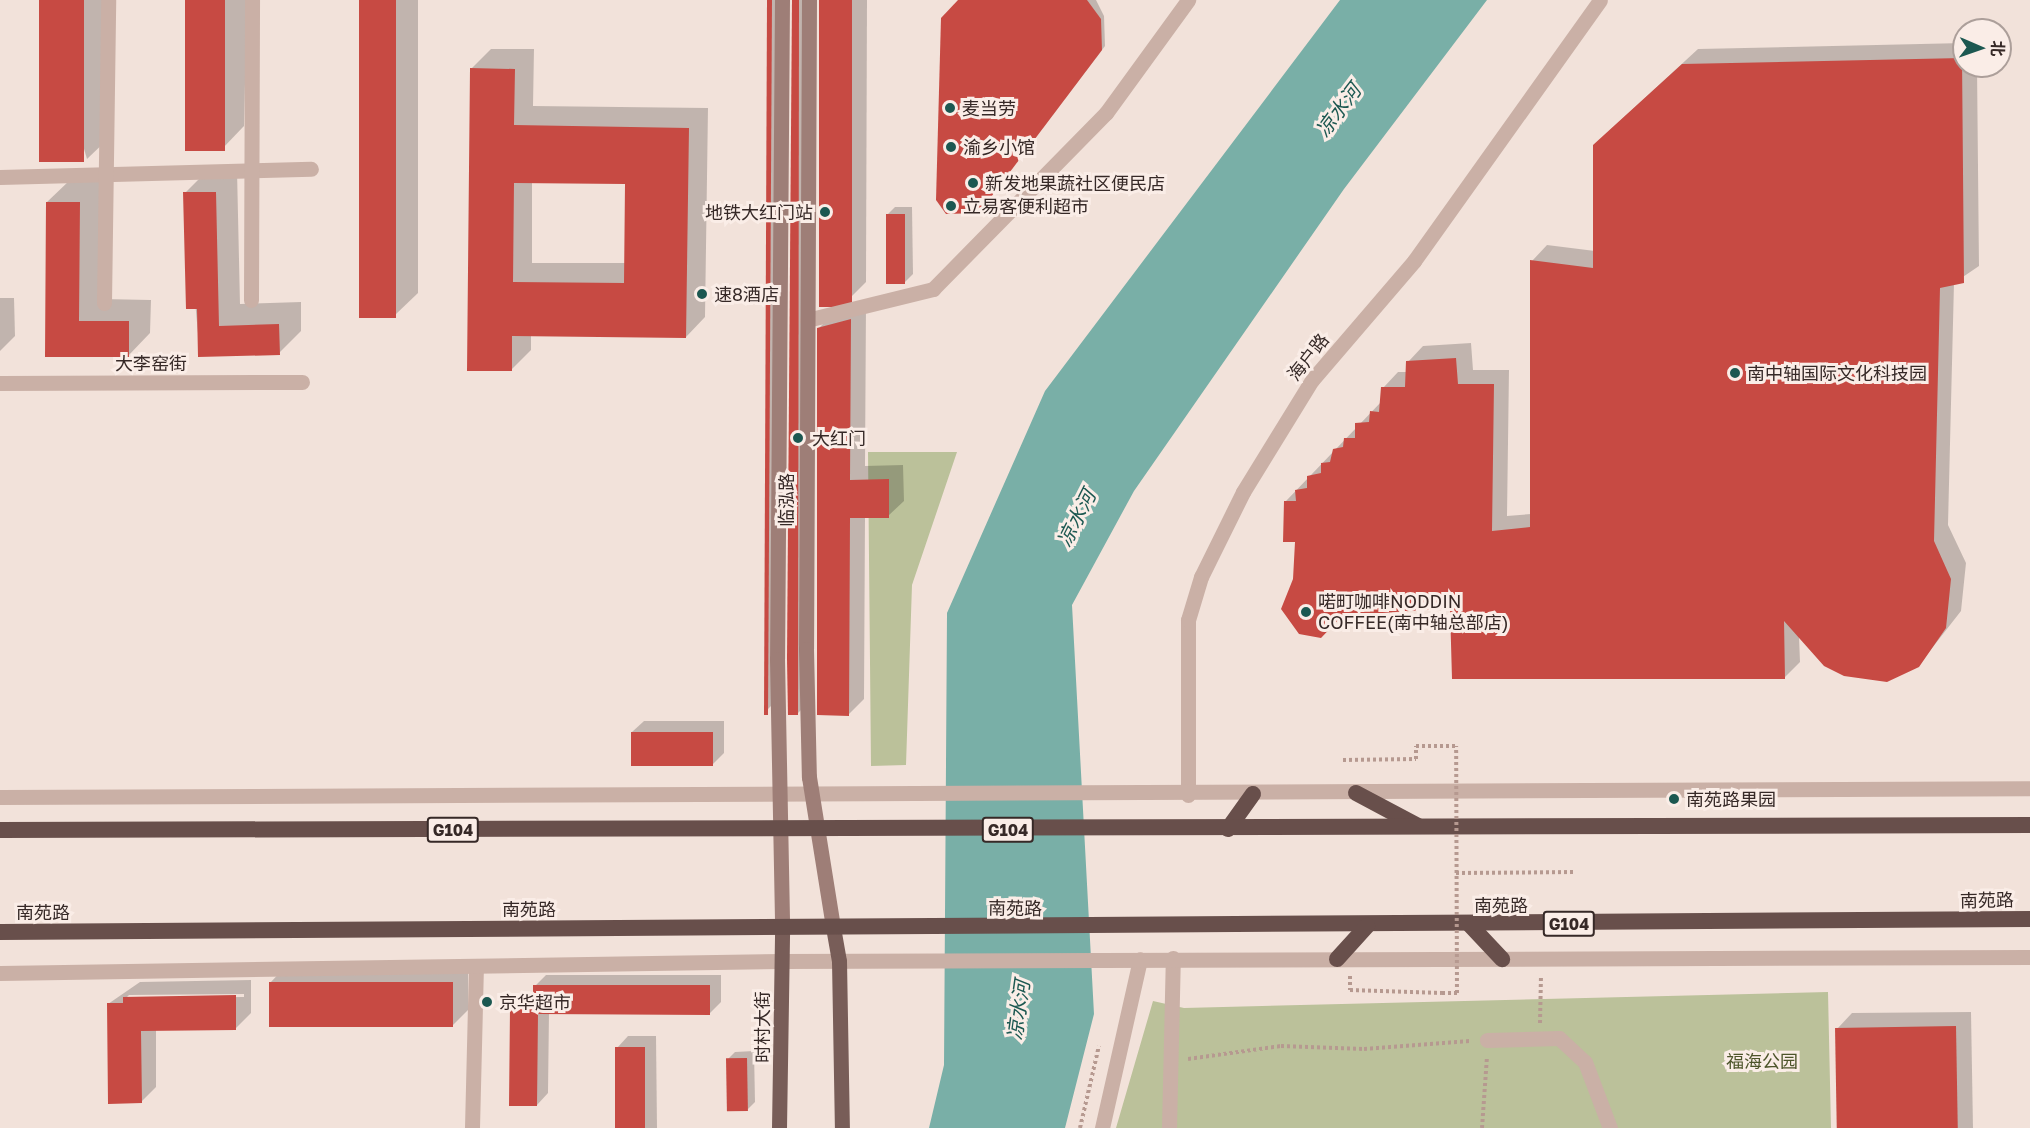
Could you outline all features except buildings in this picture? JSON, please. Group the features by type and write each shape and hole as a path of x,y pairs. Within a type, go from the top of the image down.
{"highway":[{"path":"1356,793 1422,828"},
{"path":"1228,829 1253,794"},
{"name":"G104","path":"0,830 1109,830 2030,825"},
{"name":"南苑路","path":"0,932 907,926 1108,929 2030,919"},
{"path":"1470,925 1502,959"},
{"path":"1337,959 1367,926"}],"main road":[{"name":"临泓路","path":"782,0 779,795 782,927"},
{"name":"临泓路","path":"809,0 806,649 814,795 833,927"},
{"name":"时村大街","path":"779,1128 782,927"},
{"path":"833,927 839,961 842,1128"}],"street":[{"path":"104,303 108,0"},
{"path":"251,300 252,0"},
{"path":"807,320 933,289 1106,113 1188,0"},
{"name":"海户路","path":"1188,795 1188,620 1201,577 1242,492 1312,380 1414,261 1600,0"},
{"path":"0,177 311,169"},
{"name":"大李窑街","path":"0,383 302,382"},
{"path":"0,797 1188,795 2030,788"},
{"path":"0,973 476,968 782,961 2030,957"},
{"path":"1169,1128 1173,1060 1173,958"},
{"path":"1102,1128 1140,959"},
{"path":"472,1128 476,968"},
{"path":"1487,1040 1559,1038 1585,1062 1610,1128"}],"path":[{"path":"1343,760 1416,759 1416,746 1456,746 1457,993 1362,990"},
{"path":"1456,873 1574,872"},
{"path":"1540,1039 1541,959"},
{"path":"1173,1060 1281,1046 1364,1049 1487,1040 1482,1128"},
{"path":"1080,1128 1099,1046"}],"green space":[{"path":"868,452 957,452 912,585 906,765 871,766"},
{"name":"福海公园","path":"1828,992 1831,1128 1116,1128 1153,1001 1184,1008"}],"water":[{"name":"凉水河","path":"1340,0 1487,0 1344,189 1134,491 1072,605 1094,1014 1065,1128 929,1128 944,1065 947,613 1045,391"}],"place":[{"name":"麦当劳","path":"950,108"},
{"name":"渝乡小馆","path":"951,147"},
{"name":"新发地果蔬社区便民店","path":"973,183"},
{"name":"立易客便利超市","path":"951,206"},
{"name":"地铁大红门站","path":"825,212"},
{"name":"速8酒店","path":"702,294"},
{"name":"南中轴国际文化科技园","path":"1735,373"},
{"name":"大红门","path":"798,438"},
{"name":"喏町咖啡NODDIN COFFEE(南中轴总部店)","path":"1306,612"},
{"name":"南苑路果园","path":"1674,799"},
{"name":"京华超市","path":"487,1002"}]}
